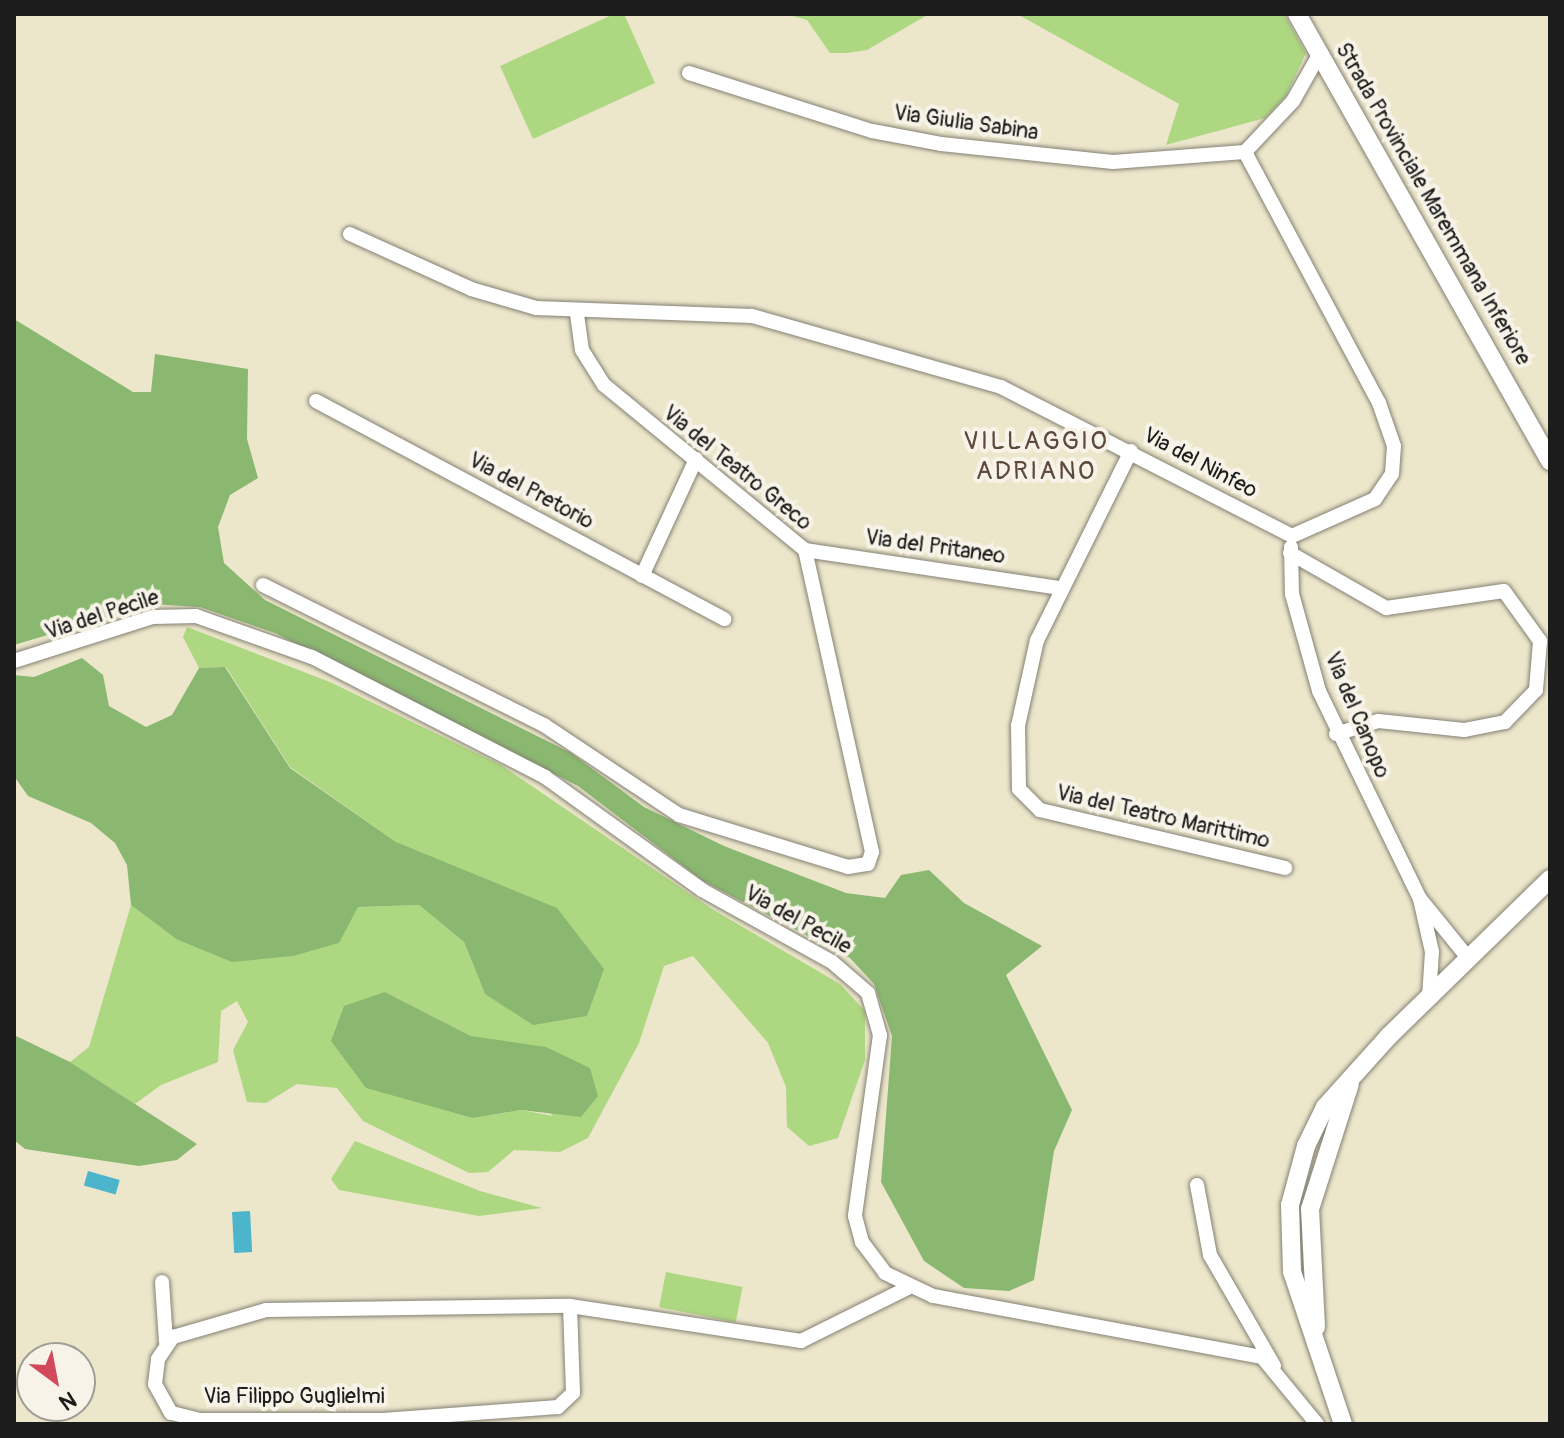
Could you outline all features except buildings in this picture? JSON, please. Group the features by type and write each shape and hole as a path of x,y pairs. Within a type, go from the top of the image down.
{"main road":[{"name":"Strada Provinciale Maremmana Inferiore","path":"1297,14 1550,461"},
{"path":"1343,1424 1292,1272 1290,1205 1311,1133 1353,1078 1429,997 1550,879"}],"street":[{"path":"1292,536 1375,499 1392,474 1394,446 1379,403 1279,228 1245,152 1293,101 1319,55"},
{"name":"Via Giulia Sabina","path":"689,73 872,131 941,144 1113,162 1245,152"},
{"name":"Via del Ninfeo","path":"350,234 486,295 577,313 707,311 780,323 1012,391 1292,536"},
{"name":"Via del Teatro Greco","path":"263,585 544,725 679,815 848,867 868,864 872,848 805,550 604,385 582,350 577,313"},
{"name":"Via del Pretorio","path":"316,401 725,619"},
{"name":"Via del Teatro Marittimo","path":"1131,451 1060,588 1022,699 1016,763 1024,800 1040,810 1285,868"},
{"path":"642,576 696,459"},
{"name":"Via del Canopo","path":"1292,536 1290,553 1296,612 1336,734 1420,899"},
{"name":"Via del Pritaneo","path":"805,550 1060,588"},
{"path":"1290,553 1381,607 1412,609 1501,590 1527,615 1540,641 1536,690 1505,722 1464,730 1383,721 1336,734"},
{"name":"Via del Pecile","path":"14,661 174,614 260,636 555,783 712,897 840,967 872,998 880,1028 856,1225 875,1263 908,1288 1262,1357 1317,1424"},
{"path":"1420,899 1469,959"},
{"path":"1420,899 1432,952 1429,997"},
{"path":"1197,1185 1210,1255 1280,1377"},
{"path":"162,1282 166,1342 213,1320 281,1309 570,1306 801,1341 908,1288"},
{"name":"Via Filippo Guglielmi","path":"166,1342 155,1384 168,1410 187,1418 347,1421 534,1410 573,1396 570,1306"}],"green space":[{"path":"614,14 624,14 655,83 533,139 500,66"},
{"path":"786,14 929,14 867,50 830,53 807,20"},
{"path":"1017,14 1284,14 1306,53 1286,96 1265,118 1166,145 1179,104"},
{"path":"14,319 133,392 151,392 155,354 248,369 247,439 258,478 230,495 218,527 224,563 265,600 571,753 644,807 724,846 846,893 885,898 901,875 929,870 964,903 1042,946 1006,975 1072,1110 1054,1151 1034,1280 1009,1291 964,1288 924,1261 881,1182 892,1036 874,984 850,958 703,881 578,786 275,633 200,607 152,604 14,645"},
{"path":"187,627 330,682 501,765 712,909 840,984 865,1011 865,1060 838,1138 809,1146 787,1127 786,1087 768,1043 693,956 664,966 639,1043 588,1138 560,1152 514,1150 488,1172 469,1173 363,1121 337,1088 297,1084 266,1103 247,1102 233,1050 248,1022 237,1001 221,1011 218,1062 161,1085 135,1104 70,1062 89,1047 131,905 176,939 358,907 419,905 464,942 485,994 461,872 396,842 290,767 226,667 199,668 183,637","holes":["385,992 471,1036 553,1116 521,1110 473,1118"]},
{"path":"82,658 103,675 109,706 146,727 172,715 199,668 225,667 290,768 396,842 557,908 604,969 587,1016 533,1025 485,994 464,942 419,905 358,907 339,943 293,956 232,962 176,939 131,905 127,865 115,843 91,823 28,796 14,776 14,675 34,677"},
{"path":"385,992 471,1036 546,1047 590,1068 598,1096 581,1117 521,1110 473,1118 366,1088 331,1041 344,1006"},
{"path":"14,1035 70,1062 197,1144 177,1160 139,1166 25,1149 14,1140"},
{"path":"355,1141 480,1191 542,1208 479,1216 339,1190 331,1179"},
{"path":"666,1272 743,1287 736,1322 659,1307"}],"water":[{"path":"88,1171 120,1180 116,1195 84,1185"},
{"path":"250,1211 252,1252 234,1253 232,1212"}],"district":[{"name":"VILLAGGIO ADRIANO","path":"1036,457"}]}
